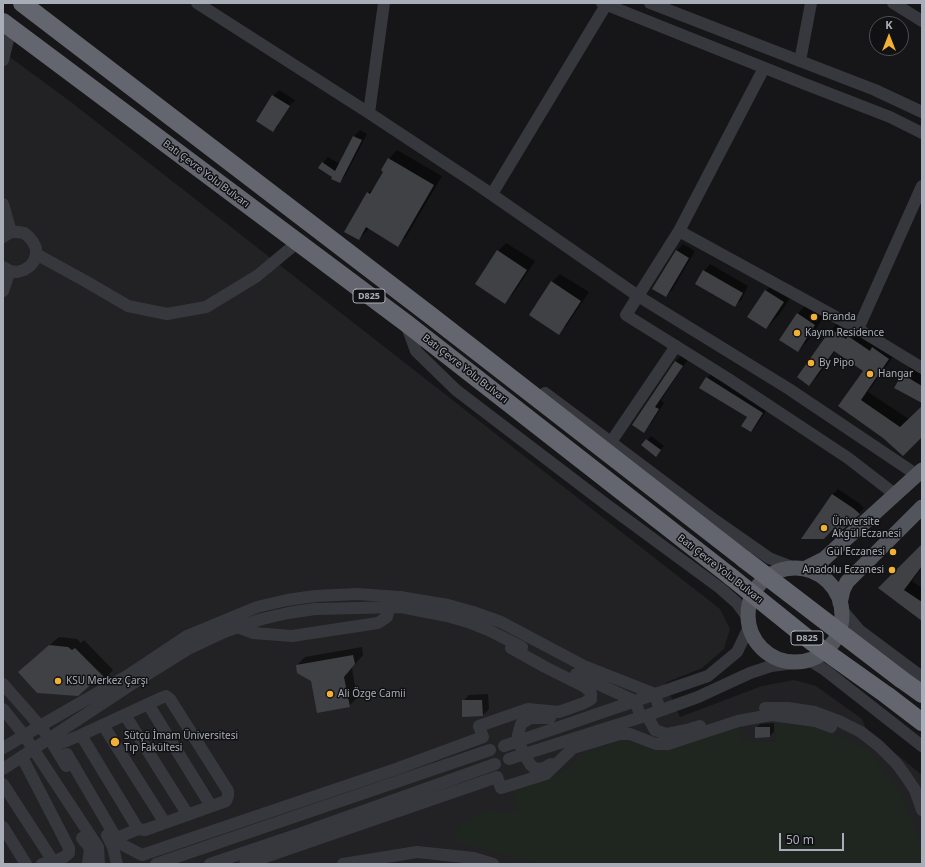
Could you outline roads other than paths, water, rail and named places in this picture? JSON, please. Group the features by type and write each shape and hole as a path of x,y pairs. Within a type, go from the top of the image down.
{"highway":[{"name":"D825","path":"22,3 430,315 744,559 922,694"},
{"name":"Batı Çevre Yolu Bulvarı","path":"7,25 406,323 730,576 812,642 922,722"}],"main road":[{"path":"920,473 824,559 800,569 780,571 767,578 756,589 750,602 748,623 755,640 763,650 774,658 787,662 805,661 820,655 830,646 837,635 841,623 841,606 843,590 846,582 921,510"},
{"path":"800,569 814,572 823,577 836,593 841,606"}],"street":[{"path":"197,3 492,194 638,296 789,389 920,473"},
{"path":"369,113 384,3"},
{"path":"650,3 875,90 922,112"},
{"path":"800,61 811,3"},
{"path":"893,3 922,21"},
{"path":"492,194 604,4 890,117 922,133"},
{"path":"3,60 7,25"},
{"path":"764,68 679,231 626,315 727,378 848,458 896,495"},
{"path":"858,329 922,186"},
{"path":"3,204 7,234 18,232 24,233 29,237 36,248 34,261 30,266 17,272 7,269 3,291"},
{"path":"679,231 858,329 922,368"},
{"path":"36,254 128,306 167,314 206,307 257,276 298,242"},
{"path":"430,315 452,322 531,384 611,442 698,509 769,558 800,569"},
{"path":"406,323 416,351 456,390 607,505 720,588 737,602 748,623 737,652 708,676 504,746"},
{"path":"611,442 676,346"},
{"path":"3,748 127,676 187,636 257,607 287,600 315,596 357,594 391,602 401,607 447,616 488,630 580,676 635,701 655,730 666,734 690,730 742,712 765,708 788,708 816,712 861,732 878,746 897,764 905,775 914,790 922,810"},
{"path":"52,742 132,684 190,648 224,632 262,619 288,613 314,609 391,602 448,605 473,612 501,622 584,666 655,694"},
{"path":"237,627 253,633 292,636 378,623 386,617 391,602"},
{"path":"841,606 859,630 922,677"},
{"path":"3,684 52,742 113,840 142,855 396,770 483,737 479,726 528,709 558,712 591,699 591,693 585,687 511,648"},
{"path":"509,759 660,711 698,697 750,673 771,666 805,661 826,670 922,746"},
{"path":"655,694 660,711"},
{"path":"3,769 34,750 52,742 81,735 166,696 170,699 228,791 228,796 226,801 146,830 138,829 113,840"},
{"path":"148,704 211,806"},
{"path":"3,709 24,735 98,847 99,864"},
{"path":"124,715 188,815"},
{"path":"245,864 497,777 501,788 546,774 573,748 620,734 630,734 656,744 668,744 738,721 771,715 816,721 831,727"},
{"path":"575,722 549,718 532,718 521,724 518,734 518,741 530,764 539,770 557,758 578,737"},
{"path":"103,725 165,823"},
{"path":"81,735 138,829"},
{"path":"156,864 490,750"},
{"path":"67,754 113,840 117,864"},
{"path":"3,784 47,863 69,853 69,848 22,757"},
{"path":"210,864 302,833 495,764"},
{"path":"3,827 26,864"},
{"path":"81,836 90,848 88,864"},
{"path":"343,864 417,852 474,858 493,864"}],"place":[{"name":"Branda","path":"814,317"},
{"name":"Kayım Residence","path":"797,333"},
{"name":"By Pipo","path":"811,363"},
{"name":"Hangar","path":"870,374"},
{"name":"Üniversite Akgül Eczanesi","path":"824,528"},
{"name":"Gül Eczanesi","path":"893,552"},
{"name":"Anadolu Eczanesi","path":"892,570"},
{"name":"KSU Merkez Çarşı","path":"58,681"},
{"name":"Ali Özge Camii","path":"330,694"},
{"name":"Sütçü İmam Üniversitesi Tıp Fakültesi","path":"115,742"}]}
